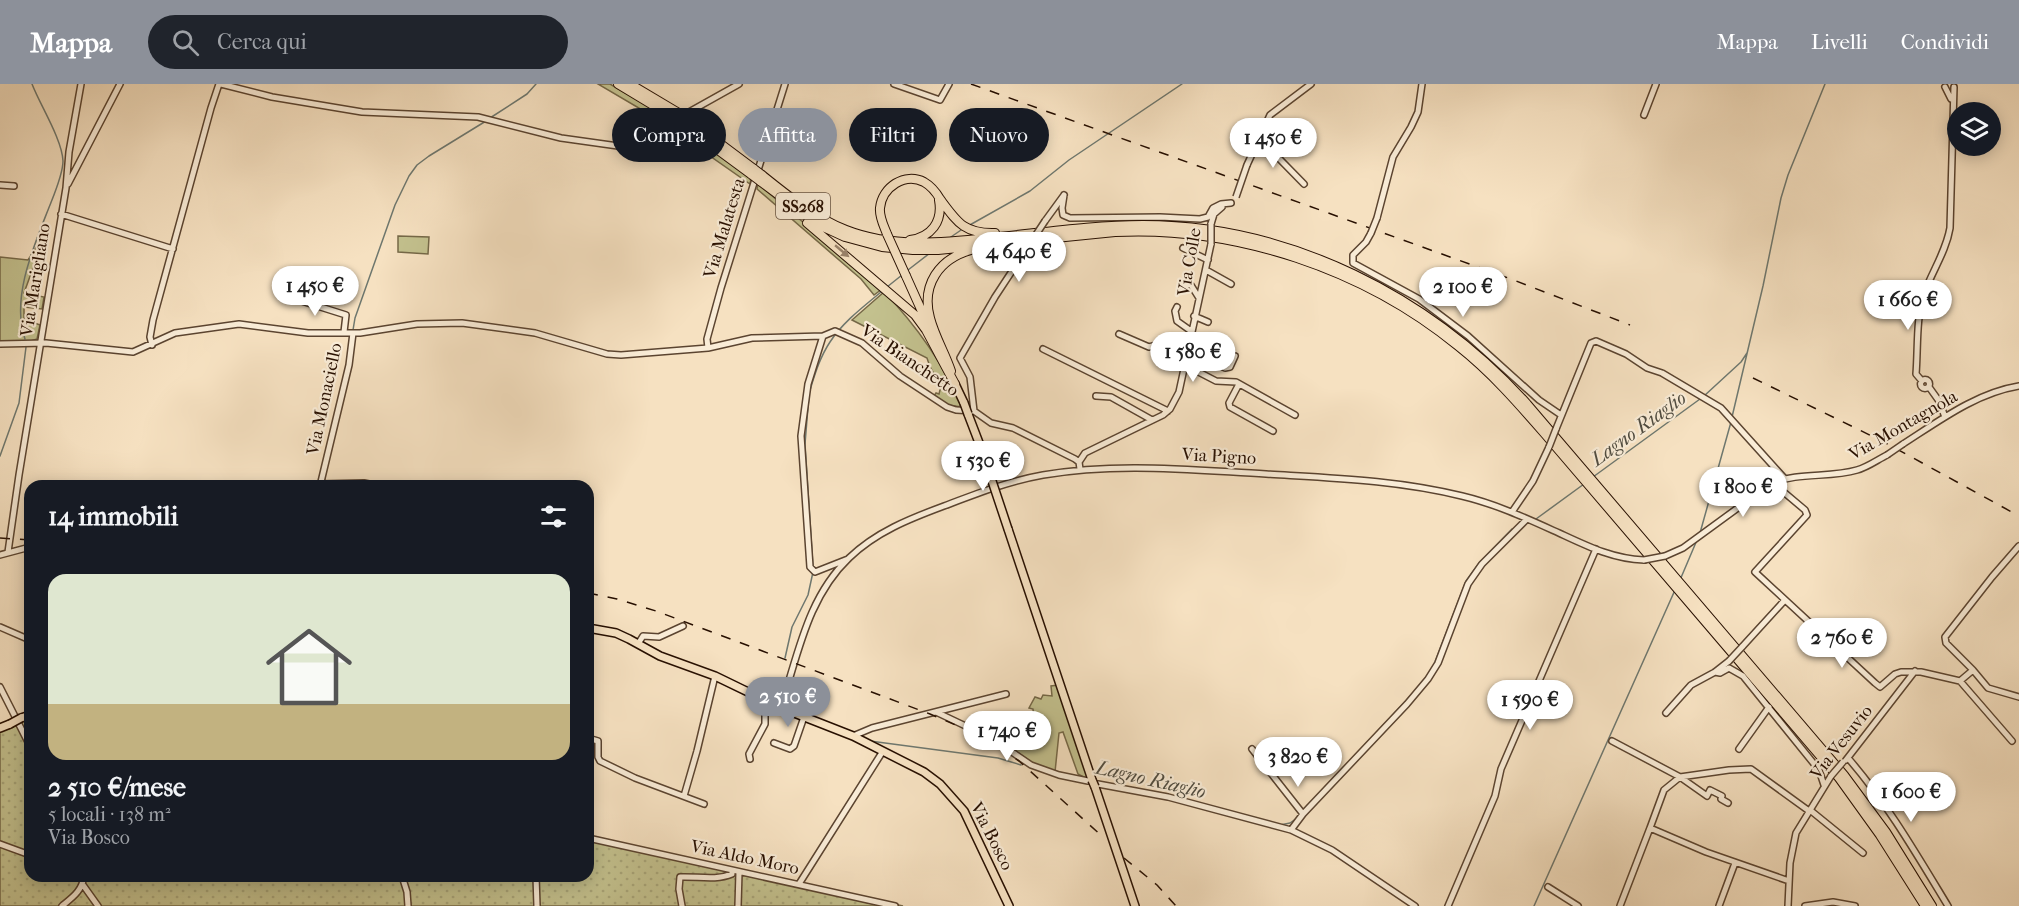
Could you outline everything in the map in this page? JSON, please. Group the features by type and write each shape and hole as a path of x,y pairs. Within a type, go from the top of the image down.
{"highway":[{"name":"SS268","path":"618,84 663,108"},
{"name":"SS268","path":"630,84 665,108"},
{"name":"SS268","path":"726,152 812,212 847,230 883,240 937,246 1115,232 1155,231 1199,235 1255,247 1311,263 1373,291 1425,322 1458,346 1493,377 1522,408 1824,759 1869,818 1925,906"},
{"name":"SS268","path":"761,178 782,199 819,225 845,237 882,247 925,250 951,242 1114,226 1155,225 1200,229 1257,241 1313,258 1376,285 1402,300 1453,334 1497,372 1527,404 1829,756 1886,832 1932,906"},
{"path":"955,384 887,234 880,207 885,193 895,183 909,179 916,180 930,186 951,216 965,228 987,234 1043,233"},
{"path":"847,230 896,239 918,238 930,232 938,221 940,208 938,196"},
{"path":"782,199 800,217 905,304 922,323 955,384"},
{"path":"955,384 928,309 928,292 938,269 949,259 962,253 1054,238"}],"main road":[{"path":"955,384 963,403 971,413 1135,906"},
{"name":"Via Bosco","path":"594,629 616,633 660,656 715,676 779,707 854,736 934,779 964,810 1009,906"},
{"path":"0,728 24,717"}],"street":[{"name":"Via Marigliano","path":"8,552 81,84"},
{"path":"66,188 120,84"},
{"path":"152,345 150,337 153,320 210,108 220,84 272,97 362,112 478,117 574,141 618,146 639,140 739,84"},
{"name":"Via Malatesta","path":"708,348 707,339 721,288 785,84"},
{"path":"894,84 940,100 948,87"},
{"name":"Via Colle","path":"1168,411 1179,392 1208,260 1214,214 1236,197 1247,165 1270,115 1311,84"},
{"path":"1422,84 1418,112 1412,127 1393,157 1377,218 1366,242 1353,255 1352,261 1355,265 1419,299 1468,336 1534,396 1561,416"},
{"path":"1644,115 1656,84"},
{"path":"1944,85 1949,88 1955,85"},
{"path":"1944,85 1951,102"},
{"path":"1952,102 1955,85"},
{"path":"1259,138 1304,184"},
{"path":"69,152 83,152"},
{"path":"68,166 83,152"},
{"path":"1945,417 1939,401 1929,387 1928,380 1922,381 1916,374 1923,297 1948,241 1953,156"},
{"path":"68,166 78,166"},
{"path":"0,184 14,186"},
{"path":"971,413 970,378 959,356 995,297 1064,195 1062,212 1070,218 1151,216 1200,219 1208,217 1213,208 1232,202"},
{"path":"61,213 173,249"},
{"path":"1183,248 1208,260"},
{"path":"1206,270 1231,284"},
{"path":"1185,288 1189,282 1198,298"},
{"path":"292,298 346,315 344,332"},
{"path":"1177,307 1175,313 1177,321 1191,331"},
{"path":"1194,316 1208,322"},
{"name":"Via Bianchetto","path":"0,344 40,343 137,352 175,333 229,324 308,333 353,333 417,324 452,323 535,333 614,355 708,348 752,338 823,336 838,332 862,343 900,376 947,407 971,413 991,423 1013,428 1079,462"},
{"name":"Via Monaciello","path":"321,480 349,365 353,333"},
{"path":"1119,334 1149,347 1159,344 1188,352 1225,368 1230,367 1234,356"},
{"name":"Via Pigno","path":"823,336 806,391 801,436 810,567 813,573 848,559"},
{"path":"1512,512 1533,481 1549,447 1570,390 1593,341 1601,342 1647,368 1662,373 1721,408 1785,479"},
{"path":"1043,349 1168,411"},
{"path":"1185,366 1216,381 1230,381 1239,384 1295,415"},
{"path":"1239,384 1229,403 1230,406 1273,431"},
{"name":"Via Montagnola","path":"1692,542 1773,483 1785,479 1855,471 1866,467 1954,412 1989,394 2019,386"},
{"path":"1096,396 1111,397 1152,420"},
{"path":"1939,401 1954,412"},
{"path":"1080,469 1079,462 1085,453 1168,411"},
{"name":"Via Pigno","path":"779,707 818,598 848,559 882,532 920,515 1017,481 1080,469 1155,468 1393,482 1464,496 1512,512 1613,556 1644,560 1675,553 1692,542"},
{"path":"1773,483 1805,510 1807,515 1755,572 1880,687 1895,674 1915,671 1961,680 2012,741"},
{"path":"1291,830 1303,814 1428,679 1438,663 1468,584 1482,564 1527,519"},
{"path":"2019,546 1945,637 1946,642 1988,688 2019,697"},
{"path":"0,555 24,548"},
{"path":"1448,906 1497,789 1501,769 1596,549"},
{"path":"1666,713 1691,686 1729,661 1784,601"},
{"path":"638,644 643,636 659,637 683,626"},
{"path":"0,627 24,637"},
{"path":"1715,672 1720,673 1729,668 1733,669 1752,686 1819,770 1824,785"},
{"path":"1961,680 1972,670"},
{"name":"Via Vesuvio","path":"1788,906 1790,863 1796,833 1824,785 1915,671"},
{"path":"684,796 715,676"},
{"path":"0,687 24,734"},
{"path":"854,736 872,728 1006,694"},
{"path":"750,759 749,754 765,724 768,702"},
{"path":"1739,749 1769,707"},
{"path":"936,711 993,739 1031,765 1059,775 1168,797 1291,830 1332,850 1415,906"},
{"path":"774,743 790,749 794,746 804,717"},
{"path":"594,740 598,741 600,761 635,778 704,804"},
{"path":"1612,741 1680,777 1707,796 1710,790 1722,796 1721,799 1728,803"},
{"path":"1252,749 1303,814"},
{"path":"799,884 883,751"},
{"path":"1846,760 1877,794 1905,834 1948,906"},
{"path":"1620,906 1664,790 1680,777 1751,769 1810,811 1863,853"},
{"path":"1650,828 1735,863 1789,881"},
{"name":"Via Aldo Moro","path":"594,839 895,906"},
{"path":"0,844 24,853"},
{"path":"1719,906 1735,863"},
{"path":"682,906 679,889 680,877 702,879 728,876 736,871"},
{"path":"736,871 738,906"},
{"path":"62,906 77,893 83,882"},
{"path":"404,882 408,892 408,906"},
{"path":"536,882 537,906"},
{"path":"83,885 98,906"},
{"path":"1548,887 1578,906"},
{"path":"1805,906 1833,902 1855,906"}],"shaded area":[{"path":"598,84 610,84 651,108 639,108"},
{"path":"726,160 751,179 750,184 719,162"},
{"path":"758,184 882,289 874,295 861,279 757,189"},
{"path":"46,232 24,293 44,297 42,309 24,307 24,319 40,325 37,339 0,342 0,257 28,260"},
{"path":"398,236 429,237 428,254 398,252"},
{"path":"884,292 928,346 962,407 947,405 934,396 936,393 939,394 941,386 927,358 852,320"},
{"path":"1058,685 1089,780 1078,774 1063,732 1059,733 1055,772 1037,766 1011,748 1012,719 1034,720 1033,709 1029,708 1035,697 1041,699 1043,695 1052,696 1051,686"},
{"path":"24,716 24,882 594,882 594,838 903,906 0,906 0,726"}],"waterway":[{"path":"25,339 21,324 22,291 30,257 57,186 63,161 55,133 32,84"},
{"path":"490,118 527,94 536,84"},
{"path":"968,226 1030,191 1069,160 1182,84"},
{"path":"1732,417 1781,198 1825,84"},
{"path":"353,330 355,318 395,205 409,176 417,165 429,156 486,121"},
{"path":"948,239 964,228"},
{"path":"908,270 930,253"},
{"path":"887,287 902,275"},
{"path":"810,390 826,348 835,335 881,292"},
{"path":"0,456 19,403 26,347"},
{"name":"Lagno Riaglio","path":"1704,396 1741,362 1747,353"},
{"path":"809,395 805,444 813,567"},
{"name":"Lagno Riaglio","path":"1593,477 1700,399"},
{"path":"1700,533 1731,422"},
{"name":"Lagno Riaglio","path":"1536,519 1584,484"},
{"name":"Lagno Riaglio","path":"1435,662 1466,581 1479,563 1512,529"},
{"path":"1680,580 1697,540"},
{"path":"785,658 792,627 808,595 813,572"},
{"path":"1534,906 1675,590"},
{"name":"Lagno Riaglio","path":"1349,762 1413,693"},
{"name":"Lagno Riaglio","path":"870,741 998,758 1021,765"},
{"name":"Lagno Riaglio","path":"1280,825 1290,823 1297,818"}],"railway":[{"path":"971,84 1511,279 1630,325"},
{"path":"1753,378 1884,442 2019,516"},
{"path":"0,538 24,540"},
{"path":"594,594 656,611 930,714 979,735 1019,761 1104,838"},
{"path":"1124,858 1157,885 1176,906"}]}
